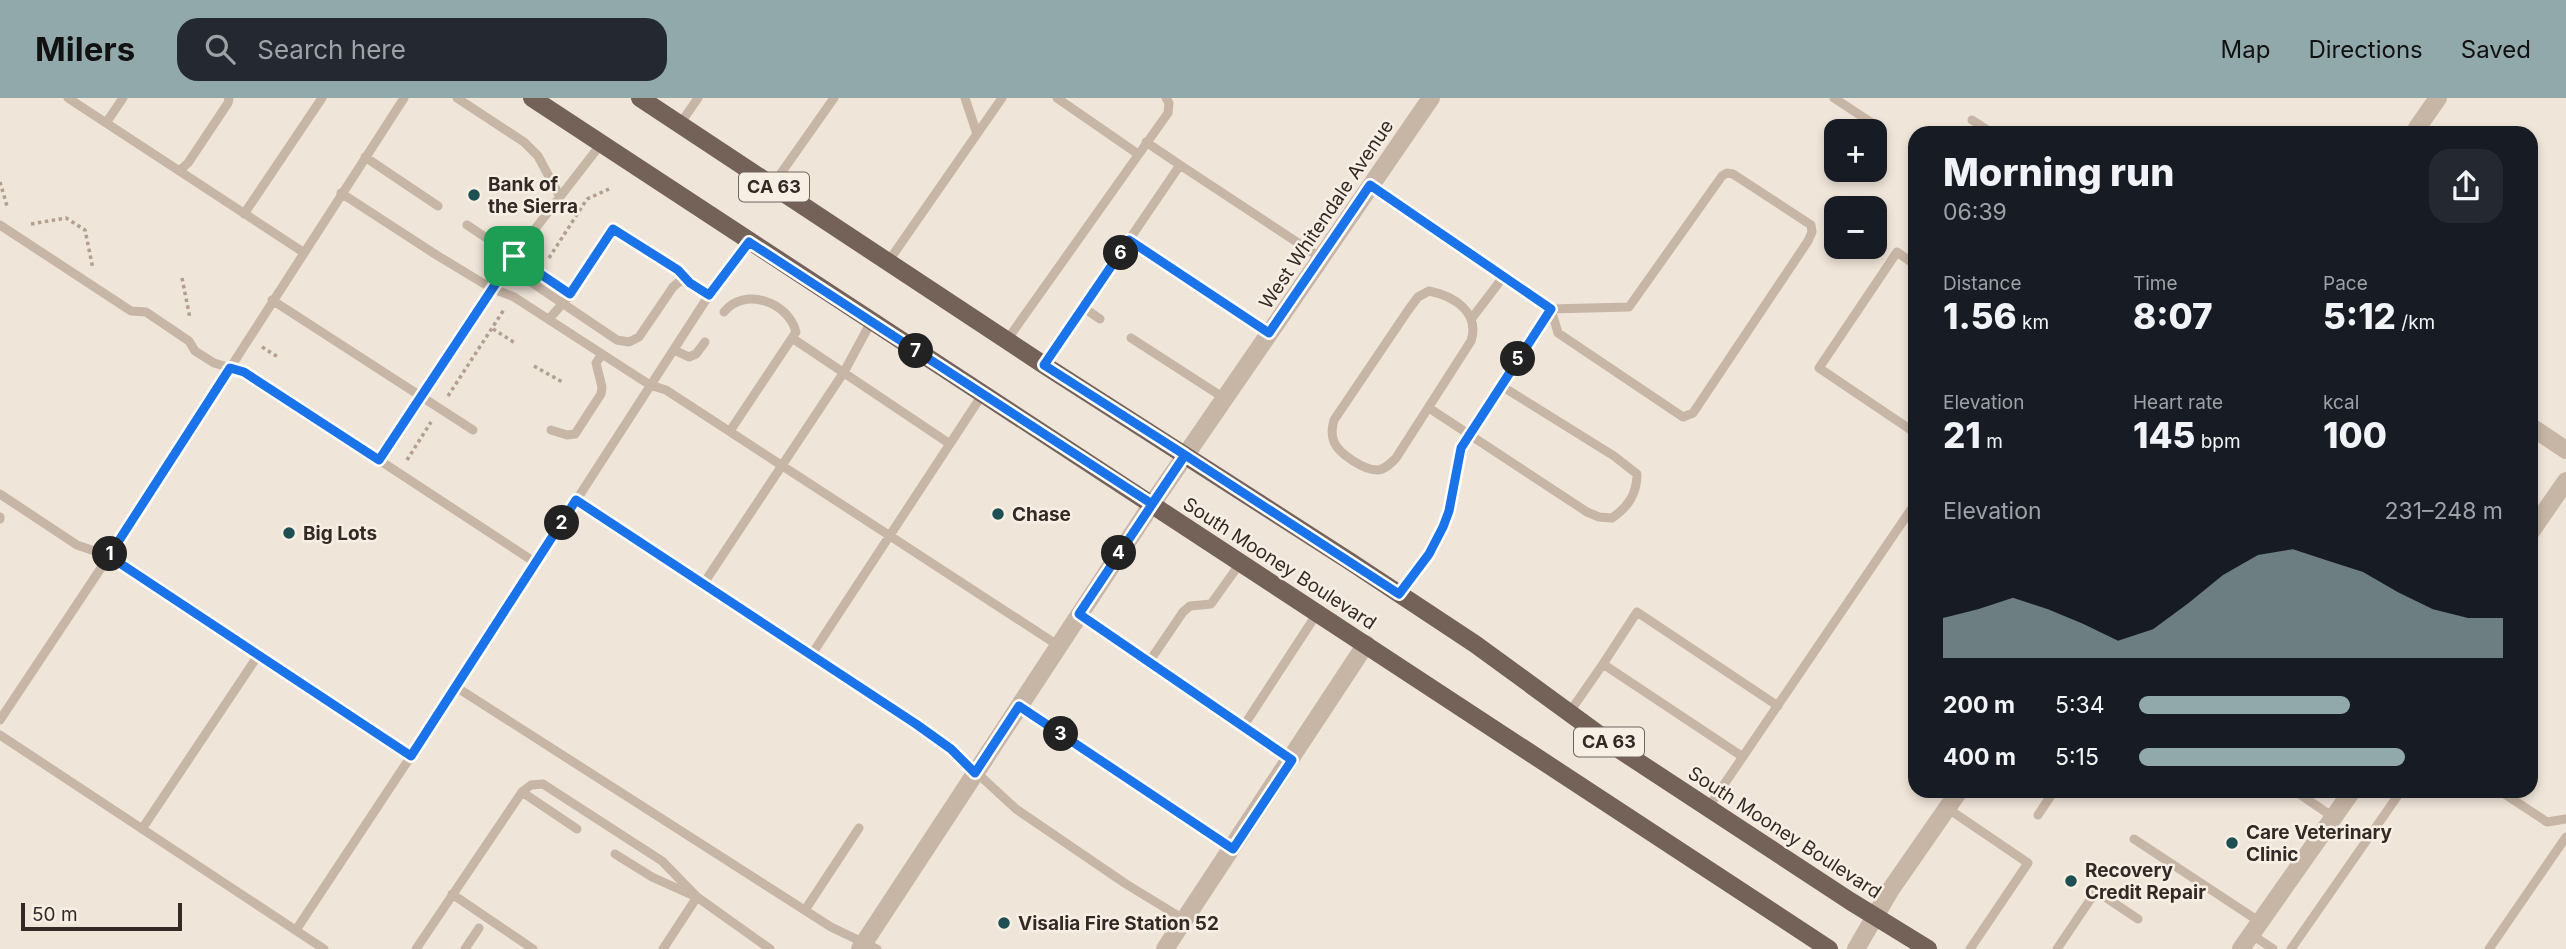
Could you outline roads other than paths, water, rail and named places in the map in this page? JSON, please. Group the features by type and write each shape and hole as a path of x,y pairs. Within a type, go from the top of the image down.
{"main road":[{"name":"South Mooney Boulevard","path":"532,98 1829,949"},
{"name":"South Mooney Boulevard","path":"640,98 1044,365 1399,594 1708,808 1928,949"}],"street":[{"name":"West Whitendale Avenue","path":"867,947 975,773 1152,504 1431,98"},
{"path":"2418,126 2438,98"},
{"path":"2538,431 2566,450"},
{"path":"2538,521 2566,481"},
{"path":"1166,949 1366,644"},
{"path":"1856,949 1954,798"},
{"path":"2241,949 2347,798"}],"lane":[{"path":"68,98 303,252"},
{"path":"106,123 123,98"},
{"path":"179,171 188,163 229,98"},
{"path":"244,214 322,98"},
{"path":"0,720 404,98"},
{"path":"457,98 524,142 538,156 559,197"},
{"path":"680,124 698,98"},
{"path":"772,186 834,98"},
{"path":"965,98 977,134"},
{"path":"888,262 1002,98"},
{"path":"1057,98 1138,154"},
{"path":"1007,340 1168,113 1169,103 1166,98"},
{"path":"1834,98 1866,119"},
{"path":"1972,120 1981,126"},
{"path":"1146,142 1321,258"},
{"path":"379,460 491,288 601,144"},
{"path":"365,157 439,206"},
{"path":"1044,365 1180,165"},
{"path":"1370,185 1551,309 1629,307 1722,176 1727,173 1733,174 1811,225 1812,232 1808,241 1693,414 1683,417 1558,332 1551,309"},
{"path":"341,193 491,288 514,297 650,385 666,390 1059,646"},
{"path":"0,225 131,311 146,312 190,341 195,351 214,363 244,372 536,563"},
{"path":"467,225 570,294"},
{"path":"549,319 570,294 613,229 678,270 690,283 709,295"},
{"path":"1129,240 1269,333"},
{"path":"296,930 709,295 749,242"},
{"path":"1908,260 1897,252 1819,369 1908,428"},
{"path":"514,256 528,280 617,340 629,342 639,337 673,286 680,281 690,283"},
{"path":"1472,318 1504,276"},
{"path":"1429,291 1440,293 1462,307 1472,318 1475,328 1471,341 1396,458 1387,467 1378,470 1365,467 1335,446 1331,433 1335,419 1418,297 1429,291"},
{"path":"724,312 730,304 740,299 764,301 789,316 796,331 730,431"},
{"path":"272,300 474,430"},
{"path":"1084,308 1100,319"},
{"path":"1399,594 1429,554 1443,527 1449,511 1461,448 1551,309"},
{"path":"704,583 844,372 871,322"},
{"path":"792,338 950,444"},
{"path":"1131,338 1224,398"},
{"path":"674,350 689,357 696,354 705,342"},
{"path":"551,430 567,435 575,434 601,394 602,387 596,363 602,354"},
{"path":"1429,408 1573,503 1599,517 1612,519 1622,511 1637,487 1637,474 1500,385"},
{"path":"812,654 982,394"},
{"path":"0,494 77,545 109,556 411,756"},
{"path":"576,500 812,654 951,749 1016,809 1126,884 1185,919"},
{"path":"1708,808 1908,514"},
{"path":"1149,662 1183,612 1190,606 1211,604 1241,562"},
{"path":"1243,727 1318,612"},
{"path":"1569,713 1637,612 1778,706"},
{"path":"1079,614 1292,760"},
{"path":"142,829 259,654"},
{"path":"1603,664 1743,757"},
{"path":"456,687 831,927 867,947"},
{"path":"1019,706 1233,849"},
{"path":"0,735 324,949"},
{"path":"416,949 522,792 531,785 544,784 662,861 697,897 770,949"},
{"path":"522,792 577,829"},
{"path":"2038,815 2049,798"},
{"path":"2305,798 2333,817"},
{"path":"2291,949 2396,798"},
{"path":"2511,798 2547,822 2566,819"},
{"path":"1947,808 2028,863 1970,949"},
{"path":"805,910 859,828"},
{"path":"2490,949 2566,837"},
{"path":"2134,839 2256,928 2273,949"},
{"path":"615,854 652,877 697,897"},
{"path":"2057,949 2096,891 2138,919"},
{"path":"452,894 533,949"},
{"path":"663,949 697,897"},
{"path":"465,949 480,928"}],"place":[{"name":"Bank of the Sierra","path":"474,195"},
{"name":"Chase","path":"998,514"},
{"name":"Big Lots","path":"289,533"},
{"name":"Care Veterinary Clinic","path":"2232,843"},
{"name":"Recovery Credit Repair","path":"2071,881"},
{"name":"Visalia Fire Station 52","path":"1004,923"}]}
